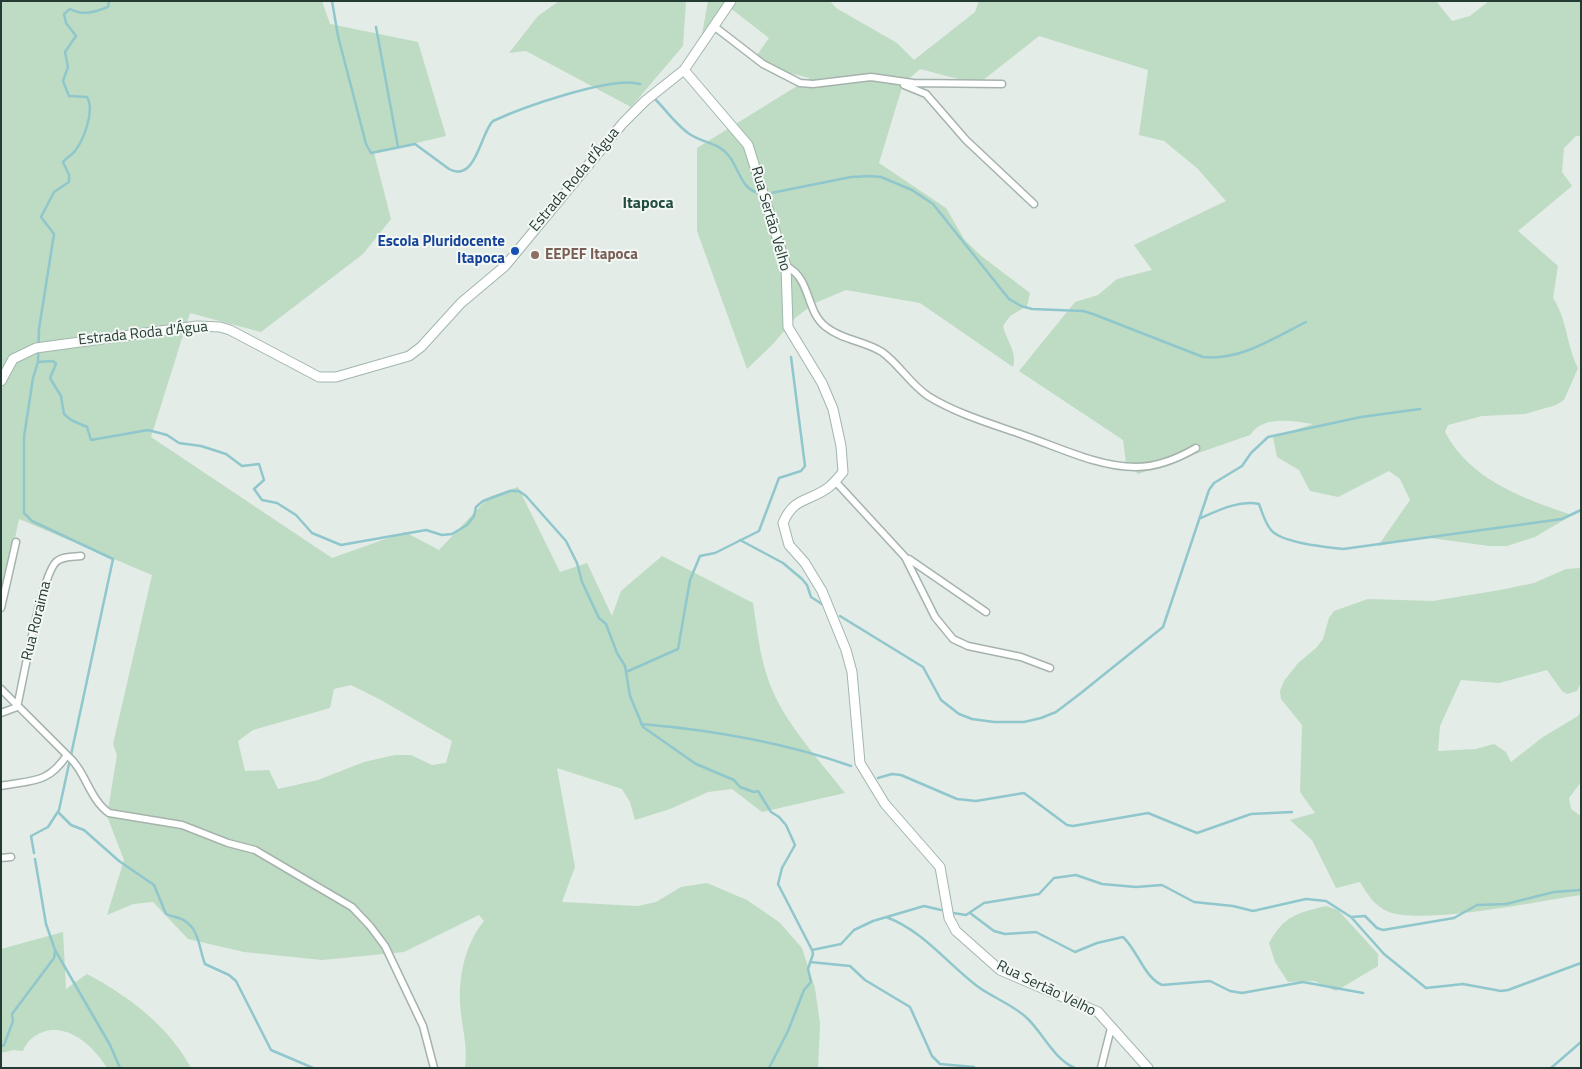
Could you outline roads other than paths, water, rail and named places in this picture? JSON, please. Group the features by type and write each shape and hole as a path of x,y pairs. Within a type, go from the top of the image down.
{"street":[{"name":"Estrada Roda d'Água","path":"1,381 4,372 13,359 41,347 208,325 239,334 319,378 336,377 409,356 420,347 461,303 506,266 629,117 645,101 684,70 731,1"},
{"path":"715,27 763,64 794,81 813,84 871,77 896,82 1002,84"},
{"name":"Rua Sertão Velho","path":"684,70 748,145 786,266 788,328 822,383 833,408 844,472 828,487 797,502 787,512 783,523 789,545 805,563 822,590 846,650 852,672 860,763 885,804 940,868 949,918 956,931 1000,970 1098,1012 1148,1068"},
{"path":"896,82 926,94 966,140 1034,204"},
{"path":"786,266 803,281 816,317 826,327 883,353 920,390 947,406 1084,456 1120,466 1145,467 1162,464 1196,448"},
{"path":"835,481 906,557 986,612"},
{"path":"1,608 16,542"},
{"name":"Rua Roraima","path":"17,707 43,590 51,569 59,560 82,556"},
{"path":"906,557 936,617 953,639 968,646 1021,657 1050,668"},
{"path":"1,689 80,769 102,808 109,813 190,827 228,843 255,850 352,907 385,946 423,1026 434,1068"},
{"path":"1,713 17,707"},
{"path":"1,786 43,779 51,775 60,766 67,755"},
{"path":"1,858 11,857"},
{"path":"1101,1068 1111,1028"}],"waterway":[{"path":"71,755 113,559 32,521 24,513 24,437 33,378 38,362 39,329 54,234 41,217 54,192 69,182 69,175 63,162 78,146 85,132 90,110 87,97 69,96 63,81 68,67 65,52 76,36 66,23 64,14 70,9 84,13 98,10 108,7 109,1"},
{"path":"332,1 338,36 366,144 371,153 415,144 449,169 458,172 466,169 472,163 493,121 524,108 589,88 627,82 640,84"},
{"path":"376,27 398,147"},
{"path":"655,99 686,132 721,148 729,156 745,184 760,193"},
{"path":"771,193 851,177 881,177 912,190 933,204 1009,299 1021,306 1032,309 1083,311 1203,357 1217,357 1243,352 1306,322"},
{"path":"626,672 678,649 690,580 700,556 715,553 759,531 779,478 801,471 805,466 791,357"},
{"path":"38,362 53,361 56,364 50,378 61,396 64,414 71,420 87,427 91,440 148,430 167,435 179,443 201,446 226,454 242,466 259,464 264,480 254,489 262,500 277,503 296,515 312,533 341,545 426,530 442,535 452,534 467,525 474,516 476,507 483,501 510,491 519,491 526,496 566,541 577,563 582,582 599,618 606,624 617,653 625,666 630,696 643,727 696,764 734,780 740,787 754,792 758,791 771,812 786,825 795,845 782,868 778,884 812,950 813,954 808,969 811,982 804,990 788,1031 769,1068"},
{"path":"840,616 923,667 941,700 959,714 972,719 994,722 1024,722 1041,718 1056,712 1163,627 1209,490 1214,483 1242,466 1251,453 1268,437 1361,417 1420,409"},
{"path":"1201,518 1222,509 1244,503 1259,504 1271,530 1284,538 1305,544 1343,549 1562,519 1581,510"},
{"path":"740,540 783,563 807,585 811,597 825,606"},
{"path":"641,724 748,738 800,750 851,766"},
{"path":"34,853 31,836 48,827 59,810 69,764"},
{"path":"878,778 892,774 901,775 957,799 976,801 1024,793 1067,825 1073,826 1148,813 1197,833 1251,814 1292,812"},
{"path":"58,812 71,825 84,830 119,861 154,885 166,914 183,920 190,925 196,935 205,964 229,975 236,981 271,1050 313,1068"},
{"path":"35,859 46,924 55,950 110,1045 120,1068"},
{"path":"953,913 966,915 984,903 1039,894 1054,878 1076,875 1102,884 1136,887 1162,885 1194,902 1233,906 1253,911 1306,899 1326,901 1351,917 1384,954 1426,988 1463,984 1501,991 1508,990 1581,963"},
{"path":"1351,917 1365,916 1377,928 1383,930 1454,918 1477,905 1506,904 1554,892 1581,890"},
{"path":"812,950 841,944 854,930 873,921 924,906 941,910"},
{"path":"970,913 994,931 1005,934 1036,932 1075,952 1097,943 1123,937 1150,976 1162,985 1210,981 1230,991 1242,993 1303,982 1363,993"},
{"path":"886,917 923,938 977,986 1022,1014 1034,1025 1055,1053 1075,1068"},
{"path":"1,1046 4,1045 13,1021 12,1014 54,958 55,952"},
{"path":"810,962 850,966 865,980 910,1007 932,1056 940,1064 974,1067"},
{"path":"1551,1068 1581,1042"}],"place":[{"name":"Escola Pluridocente Itapoca","path":"515,251"},
{"name":"EEPEF Itapoca","path":"535,255"}],"district":[{"name":"Itapoca","path":"648,204"}]}
